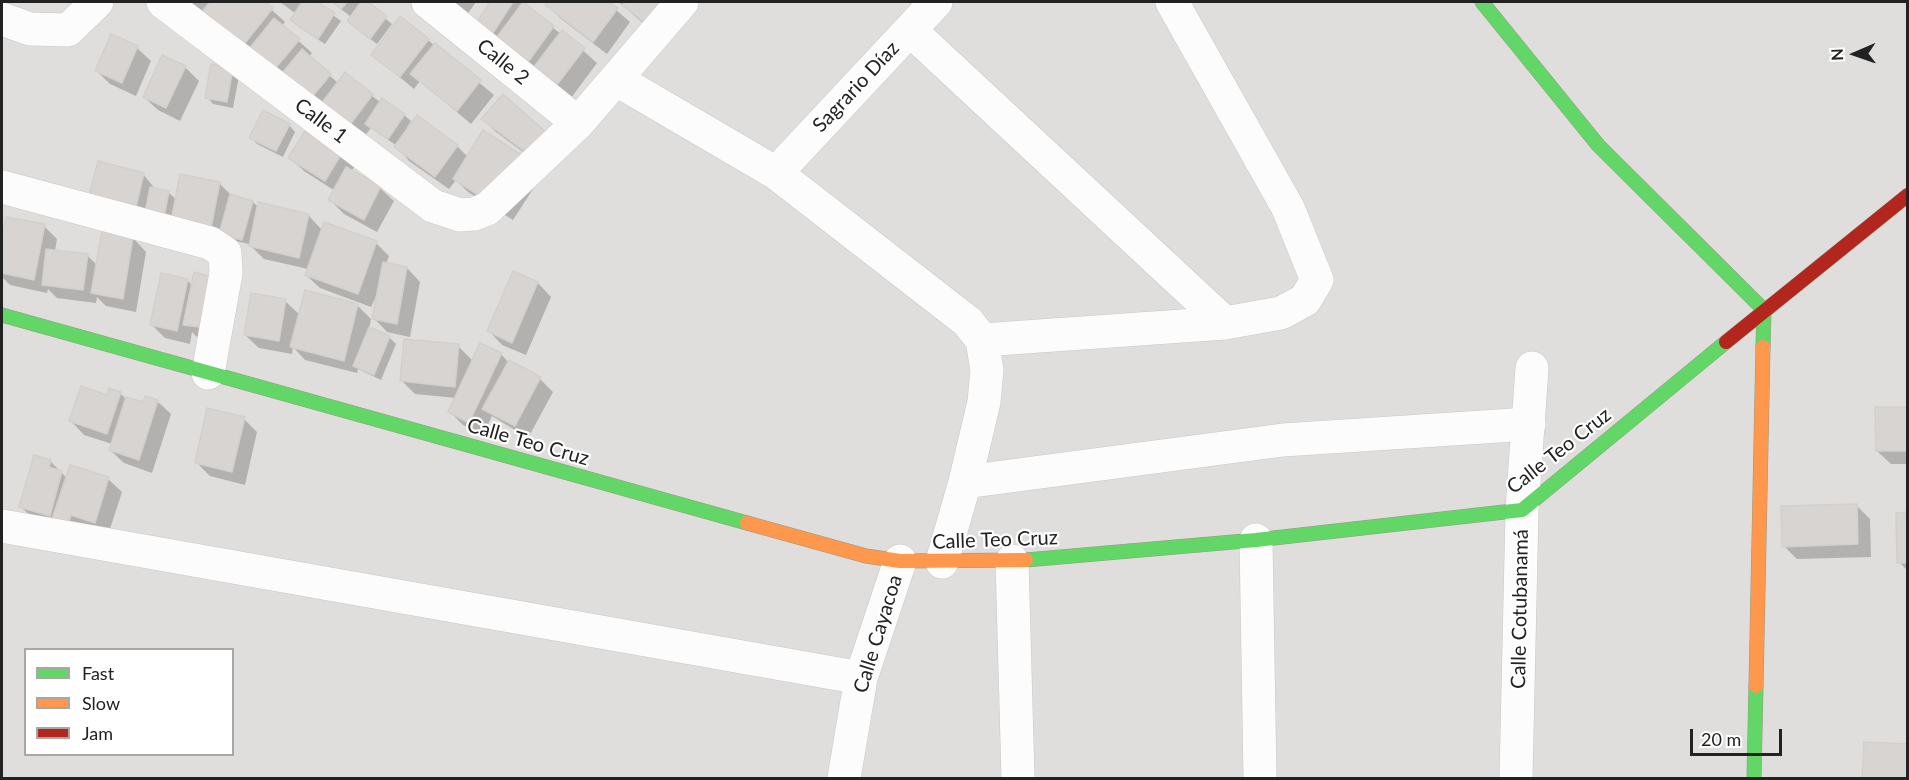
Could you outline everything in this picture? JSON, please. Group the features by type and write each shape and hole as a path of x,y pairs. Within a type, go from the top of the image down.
{"street":[{"path":"2,18 30,29 68,30 97,2"},
{"name":"Calle 1","path":"163,2 433,206 460,215 474,214 487,209 578,123"},
{"name":"Calle 2","path":"428,2 578,123"},
{"name":"Sagrario Díaz","path":"776,173 936,2"},
{"path":"982,340 1225,323 1281,313 1305,300 1317,280 1288,208 1172,2"},
{"path":"1482,2 1598,146 1764,310 1754,778"},
{"path":"578,123 617,81 679,3"},
{"path":"910,30 1225,323"},
{"path":"617,81 776,173 968,322 982,340 987,370 984,402 965,482 942,562"},
{"path":"2,188 210,243 225,253 226,273 208,373"},
{"name":"Calle Teo Cruz","path":"2,315 843,549 900,561 1012,561 1256,540 1522,510 1764,310 1908,195"},
{"name":"Calle Cotubanamá","path":"1516,778 1522,510 1532,368"},
{"path":"965,482 1282,440 1529,424"},
{"path":"2,526 861,678"},
{"path":"1256,540 1260,778"},
{"name":"Calle Cayacoa","path":"844,778 861,678 900,561"},
{"path":"1012,561 1018,778"}],"shaded area":[{"path":"2,2 1907,2 1907,778 2,778"}],"building":[{"path":"210,2 265,2 273,8 241,48 200,14"},
{"path":"302,2 317,2 335,13 318,39 290,20"},
{"path":"333,2 347,2 341,9"},
{"path":"361,2 368,2 387,16 370,39 347,21"},
{"path":"490,2 513,2 493,33 477,22"},
{"path":"523,2 554,26 526,65 494,41"},
{"path":"548,2 609,2 618,8 593,42 545,5"},
{"path":"625,2 668,2 649,26 622,5"},
{"path":"400,16 429,39 400,77 371,55"},
{"path":"274,18 300,39 274,70 249,49"},
{"path":"562,30 585,48 556,86 533,68"},
{"path":"111,34 138,46 122,83 95,71"},
{"path":"435,43 481,80 457,111 410,74"},
{"path":"302,49 331,74 312,97 283,72"},
{"path":"162,55 186,66 166,108 143,97"},
{"path":"211,64 233,68 227,102 205,98"},
{"path":"345,72 373,94 349,126 321,104"},
{"path":"503,94 554,139 531,156 481,119"},
{"path":"382,98 405,114 388,139 365,124"},
{"path":"263,110 290,124 276,151 249,138"},
{"path":"417,115 458,145 435,177 394,147"},
{"path":"483,130 529,160 499,208 453,179"},
{"path":"305,131 342,153 325,181 288,158"},
{"path":"98,161 144,173 135,211 88,199"},
{"path":"346,167 381,186 364,220 328,200"},
{"path":"180,174 220,182 211,228 171,221"},
{"path":"150,187 169,191 164,217 145,213"},
{"path":"230,194 253,201 242,240 219,234"},
{"path":"258,202 309,214 299,258 249,246"},
{"path":"6,217 45,224 34,280 2,273 2,238"},
{"path":"324,222 377,241 358,294 305,275"},
{"path":"102,231 133,237 123,299 91,293"},
{"path":"46,249 88,254 83,290 42,285"},
{"path":"383,262 407,267 397,324 372,319"},
{"path":"513,271 538,282 512,343 487,331"},
{"path":"194,272 218,279 208,328 183,325"},
{"path":"161,273 188,279 177,331 150,325"},
{"path":"305,290 358,304 344,361 290,347"},
{"path":"251,293 286,299 279,341 244,335"},
{"path":"369,327 390,336 374,375 353,366"},
{"path":"404,339 459,344 455,387 400,381"},
{"path":"480,343 502,353 469,423 448,412"},
{"path":"509,360 541,377 515,426 482,409"},
{"path":"81,386 107,395 109,388 121,392 107,434 69,421"},
{"path":"145,396 158,400 139,460 109,450 126,397 143,402"},
{"path":"1875,407 1908,407 1908,451 1876,451"},
{"path":"207,408 245,417 232,472 195,463"},
{"path":"34,455 51,460 49,467 62,471 50,516 19,507"},
{"path":"70,465 109,477 95,523 71,515 68,525 52,519"},
{"path":"1857,504 1858,544 1782,547 1781,506"},
{"path":"1908,512 1908,563 1897,563 1896,513"},
{"path":"1864,742 1908,744 1908,778 1862,778"}],"traffic: fast":[{"path":"1482,2 1598,145 1764,310 1763,347"},
{"path":"2,315 747,523"},
{"path":"1026,560 1256,540 1522,510 1726,342"},
{"path":"1754,778 1756,686"}],"traffic: slow":[{"path":"1756,686 1763,347"},
{"path":"747,523 866,556 900,561 1026,560"}],"traffic: jam":[{"path":"1726,342 1908,195"}]}
